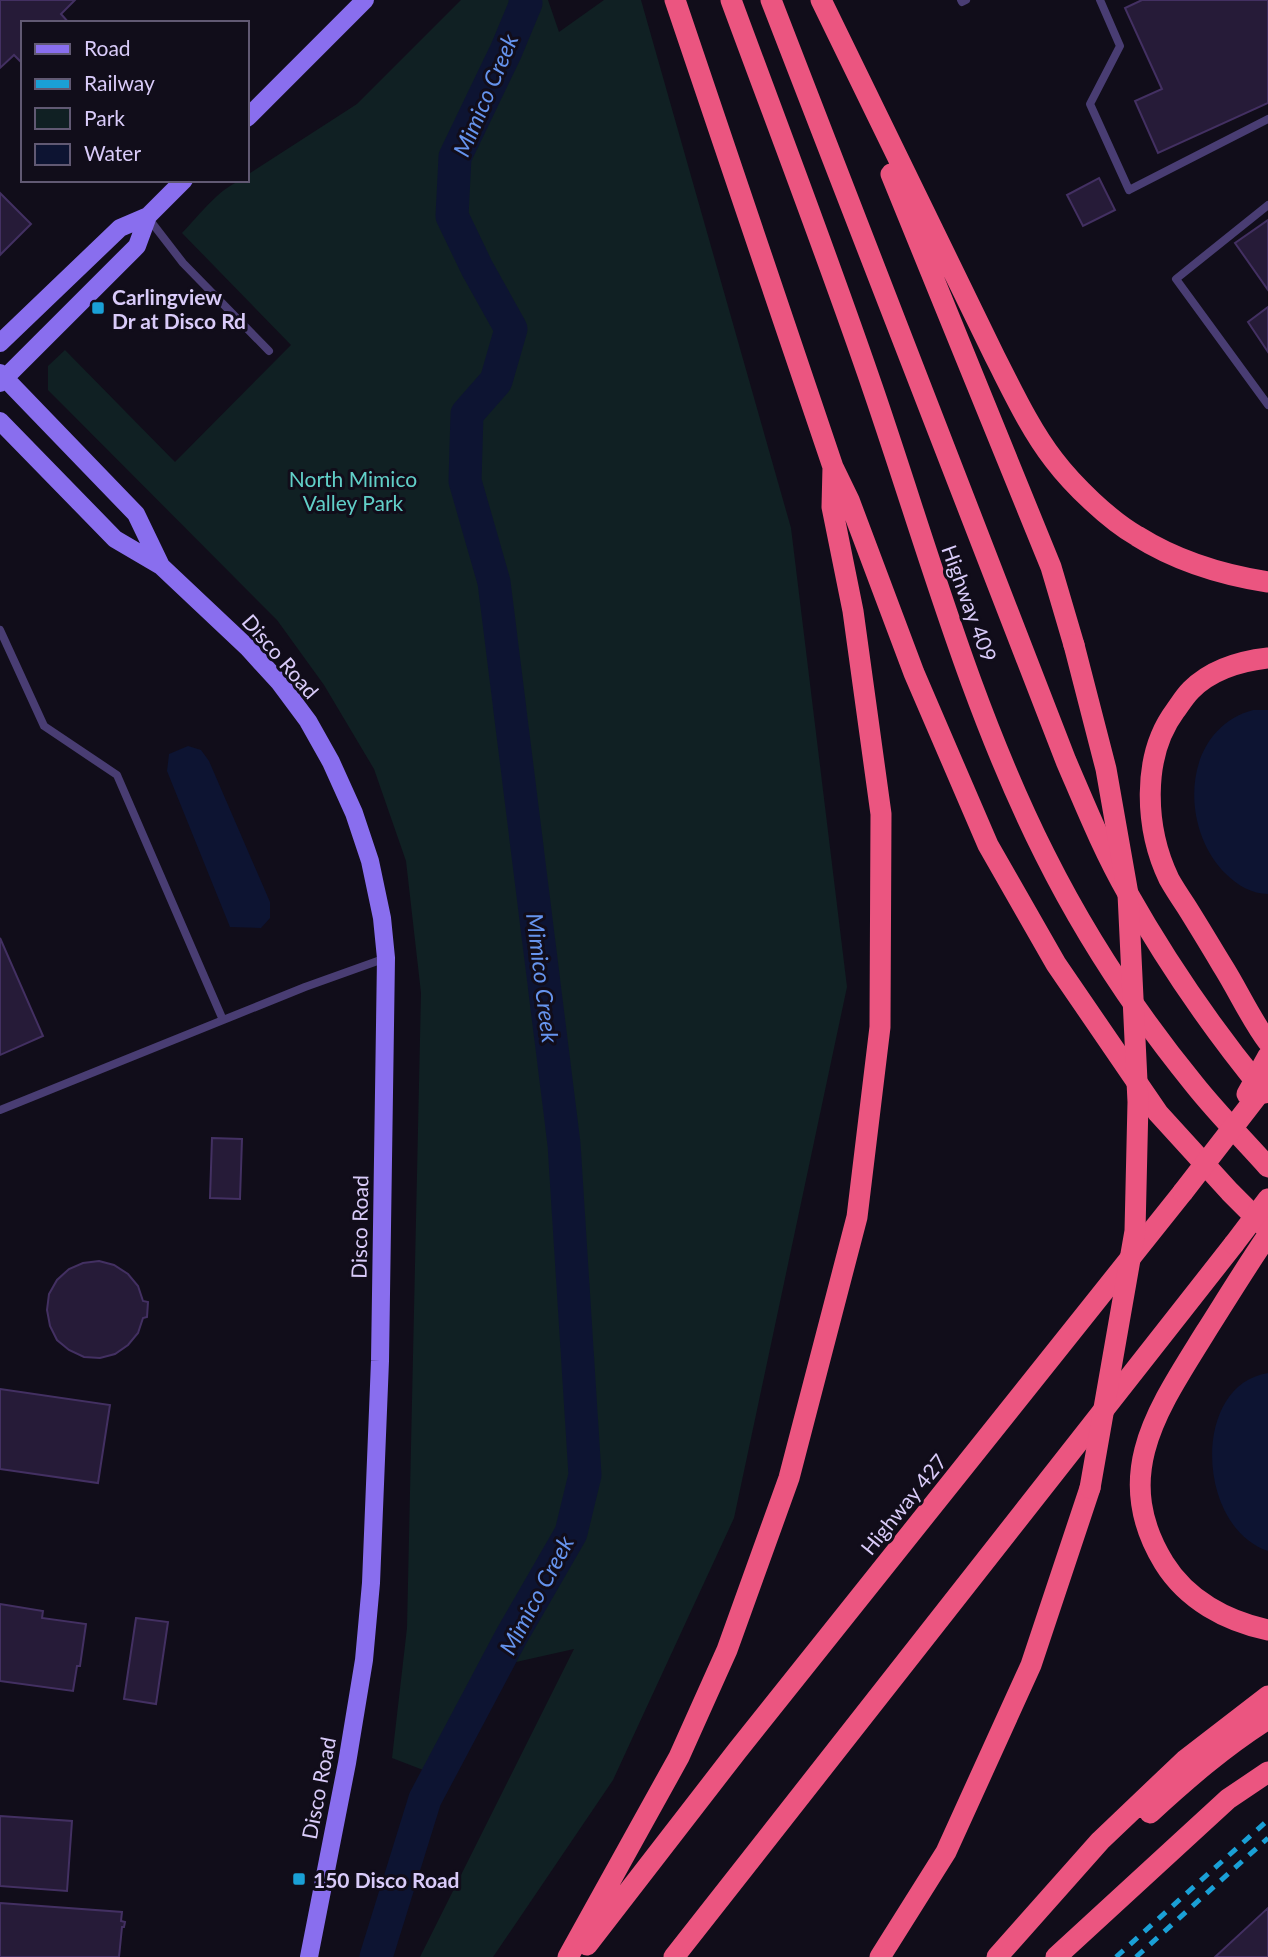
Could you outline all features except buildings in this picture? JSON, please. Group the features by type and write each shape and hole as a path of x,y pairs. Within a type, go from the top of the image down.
{"highway":[{"path":"675,0 833,467 849,500 914,673 988,845 1056,964 1158,1113 1268,1232 1172,1386 1155,1420 1144,1450 1140,1490 1143,1517 1153,1544 1168,1570 1189,1594 1220,1615 1268,1630"},
{"name":"Highway 409","path":"731,0 874,391 937,584 1021,805 1045,856 1085,928 1141,1015 1195,1086 1268,1167"},
{"name":"Highway 409","path":"771,0 1066,761 1094,825 1126,890 1186,987 1231,1052 1268,1097"},
{"path":"820,0 995,358 1023,411 1054,460 1112,519 1136,536 1204,566 1268,582"},
{"path":"820,0 1051,567 1074,645 1106,769 1128,894 1138,1101 1135,1231 1090,1488 1031,1665 946,1852 880,1957"},
{"path":"568,1957 679,1757 727,1650 789,1478 857,1217 880,1027 881,814 853,611 832,507 833,467"},
{"path":"1268,658 1251,660 1224,669 1207,677 1191,690 1171,717 1162,735 1151,773 1150,794 1159,851 1169,879 1268,1042"},
{"path":"1235,985 1268,1021"},
{"path":"1217,1148 1268,1056"},
{"name":"Highway 427","path":"577,1957 745,1740 1268,1082"},
{"path":"674,1957 1268,1199"},
{"path":"1013,1941 1100,1841 1185,1760 1268,1696"},
{"path":"997,1957 1197,1770 1268,1719"},
{"path":"1056,1957 1228,1799 1268,1772"}],"main road":[{"path":"248,117 365,0"},
{"path":"0,343 120,228 148,216 182,182"},
{"path":"2,378 137,246 148,216"},
{"name":"Disco Road","path":"2,378 136,514 161,566"},
{"name":"Disco Road","path":"0,421 115,539 161,566 248,648 279,682 308,721 354,813 370,861 382,918 386,958 380,1361 372,1583 364,1660 347,1763 309,1957"}],"lane":[{"path":"1100,0 1119,46 1090,104 1129,190 1268,119"},
{"path":"1268,205 1176,279 1268,405"},
{"path":"148,216 183,264 269,351"},
{"path":"0,630 44,726 117,775 223,1020"},
{"path":"0,1110 305,987 386,958"}],"green space":[{"name":"North Mimico Valley Park","path":"461,0 548,0 559,32 604,0 641,0 791,528 847,987 734,1518 613,1780 493,1957 420,1957 574,1649 516,1662 469,1698 431,1773 392,1758 407,1628 421,993 406,861 374,769 324,685 277,620 48,390 48,366 65,350 175,462 291,345 182,233 230,186 248,182 248,174 357,104","holes":["517,809 533,825 588,1488 520,857"]}],"water":[{"path":"1253,710 1268,710 1268,894 1245,888 1226,874 1211,855 1200,832 1195,807 1195,782 1200,759 1212,738 1229,721"},
{"path":"188,746 201,750 209,761 270,902 270,918 261,928 230,927 167,771 169,754"},
{"path":"1268,1373 1268,1551 1244,1537 1227,1515 1216,1487 1212,1457 1215,1428 1225,1402 1243,1383"}],"waterway":[{"name":"Mimico Creek","path":"376,1957 425,1799 511,1637 571,1533 585,1475 564,1144 494,582 465,481 467,414 496,381 511,329 452,216 455,157 506,51 525,0"}],"railway":[{"path":"1116,1957 1268,1820"},
{"path":"1136,1957 1268,1838"}],"place":[{"name":"Carlingview Dr at Disco Rd","path":"98,308"},
{"name":"150 Disco Road","path":"299,1879"}]}
